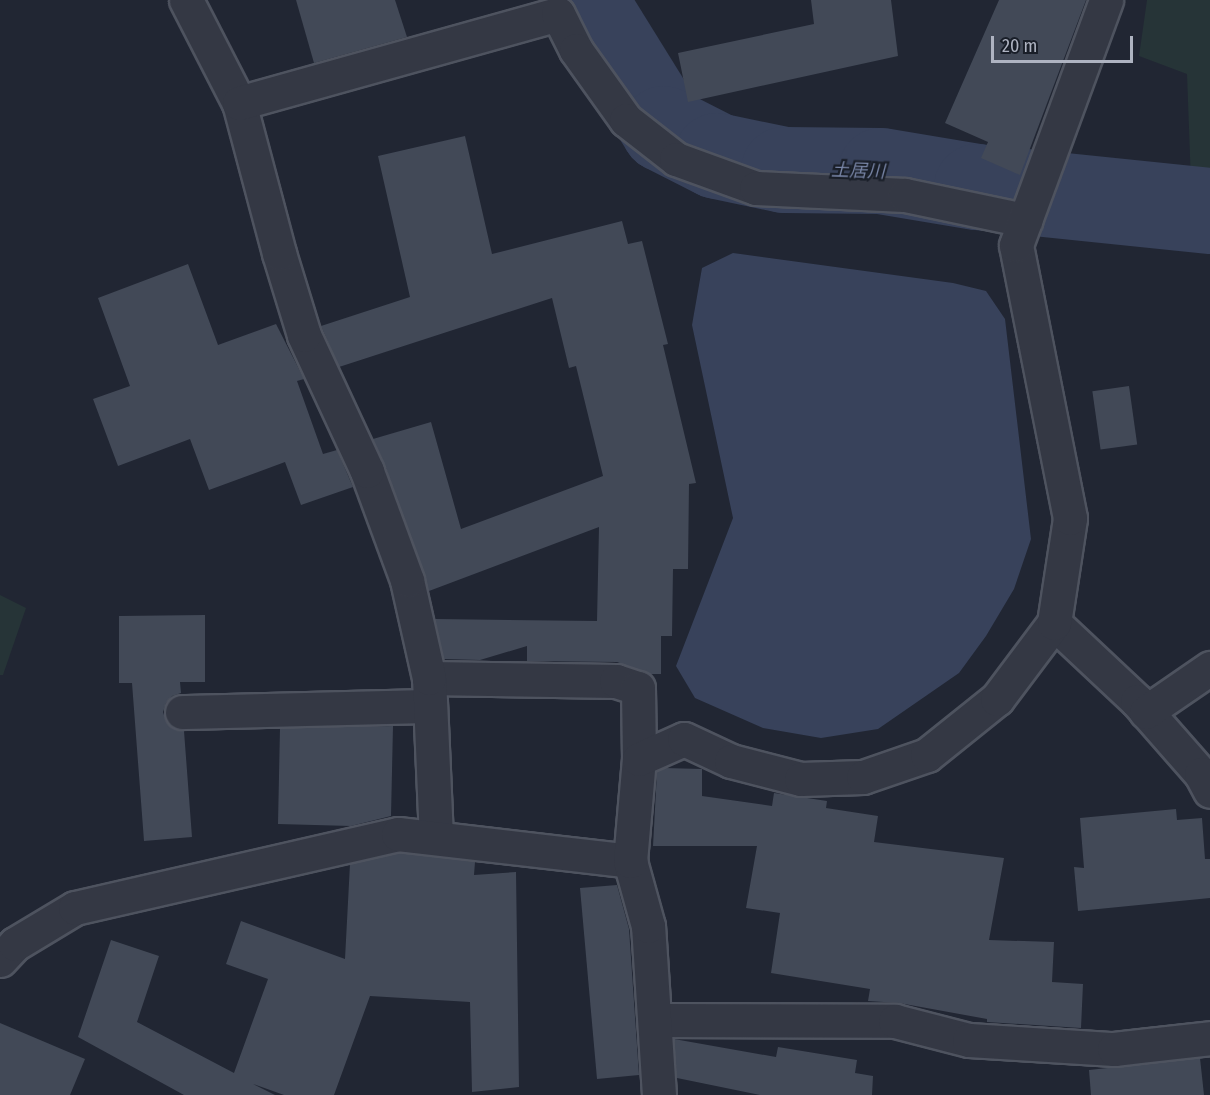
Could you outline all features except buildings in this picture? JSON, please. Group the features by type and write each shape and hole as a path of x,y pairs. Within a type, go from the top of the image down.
{"street":[{"path":"186,0 239,103 279,253 304,335 367,471 407,580 429,692 436,838"},
{"path":"639,759 684,739 731,761 801,779 863,777 927,755 997,699 1054,623 1070,518 1016,245 1106,0"},
{"path":"239,103 558,14 576,50 626,120 676,159 756,188 905,195 1025,220"},
{"path":"1054,623 1146,712 1201,774 1210,790"},
{"path":"1146,712 1210,668"},
{"path":"182,712 429,692 616,681 638,688 639,759 630,861 648,927 659,1095"},
{"path":"0,960 15,944 75,908 398,834 630,861"},
{"path":"655,1020 895,1021 969,1040 1114,1049 1210,1038"}],"shaded area":[{"path":"1147,0 1210,0 1210,252 1185,232 1191,183 1187,74 1139,56"},
{"path":"0,595 26,608 3,675 0,675"}],"water":[{"path":"733,253 953,283 986,291 1005,319 1031,539 1014,589 986,636 959,673 878,729 821,738 763,728 695,698 676,666 733,518 692,325 702,268"}],"waterway":[{"name":"土居川","path":"584,0 664,129 717,156 784,170 881,171 977,187 1210,211"}]}
